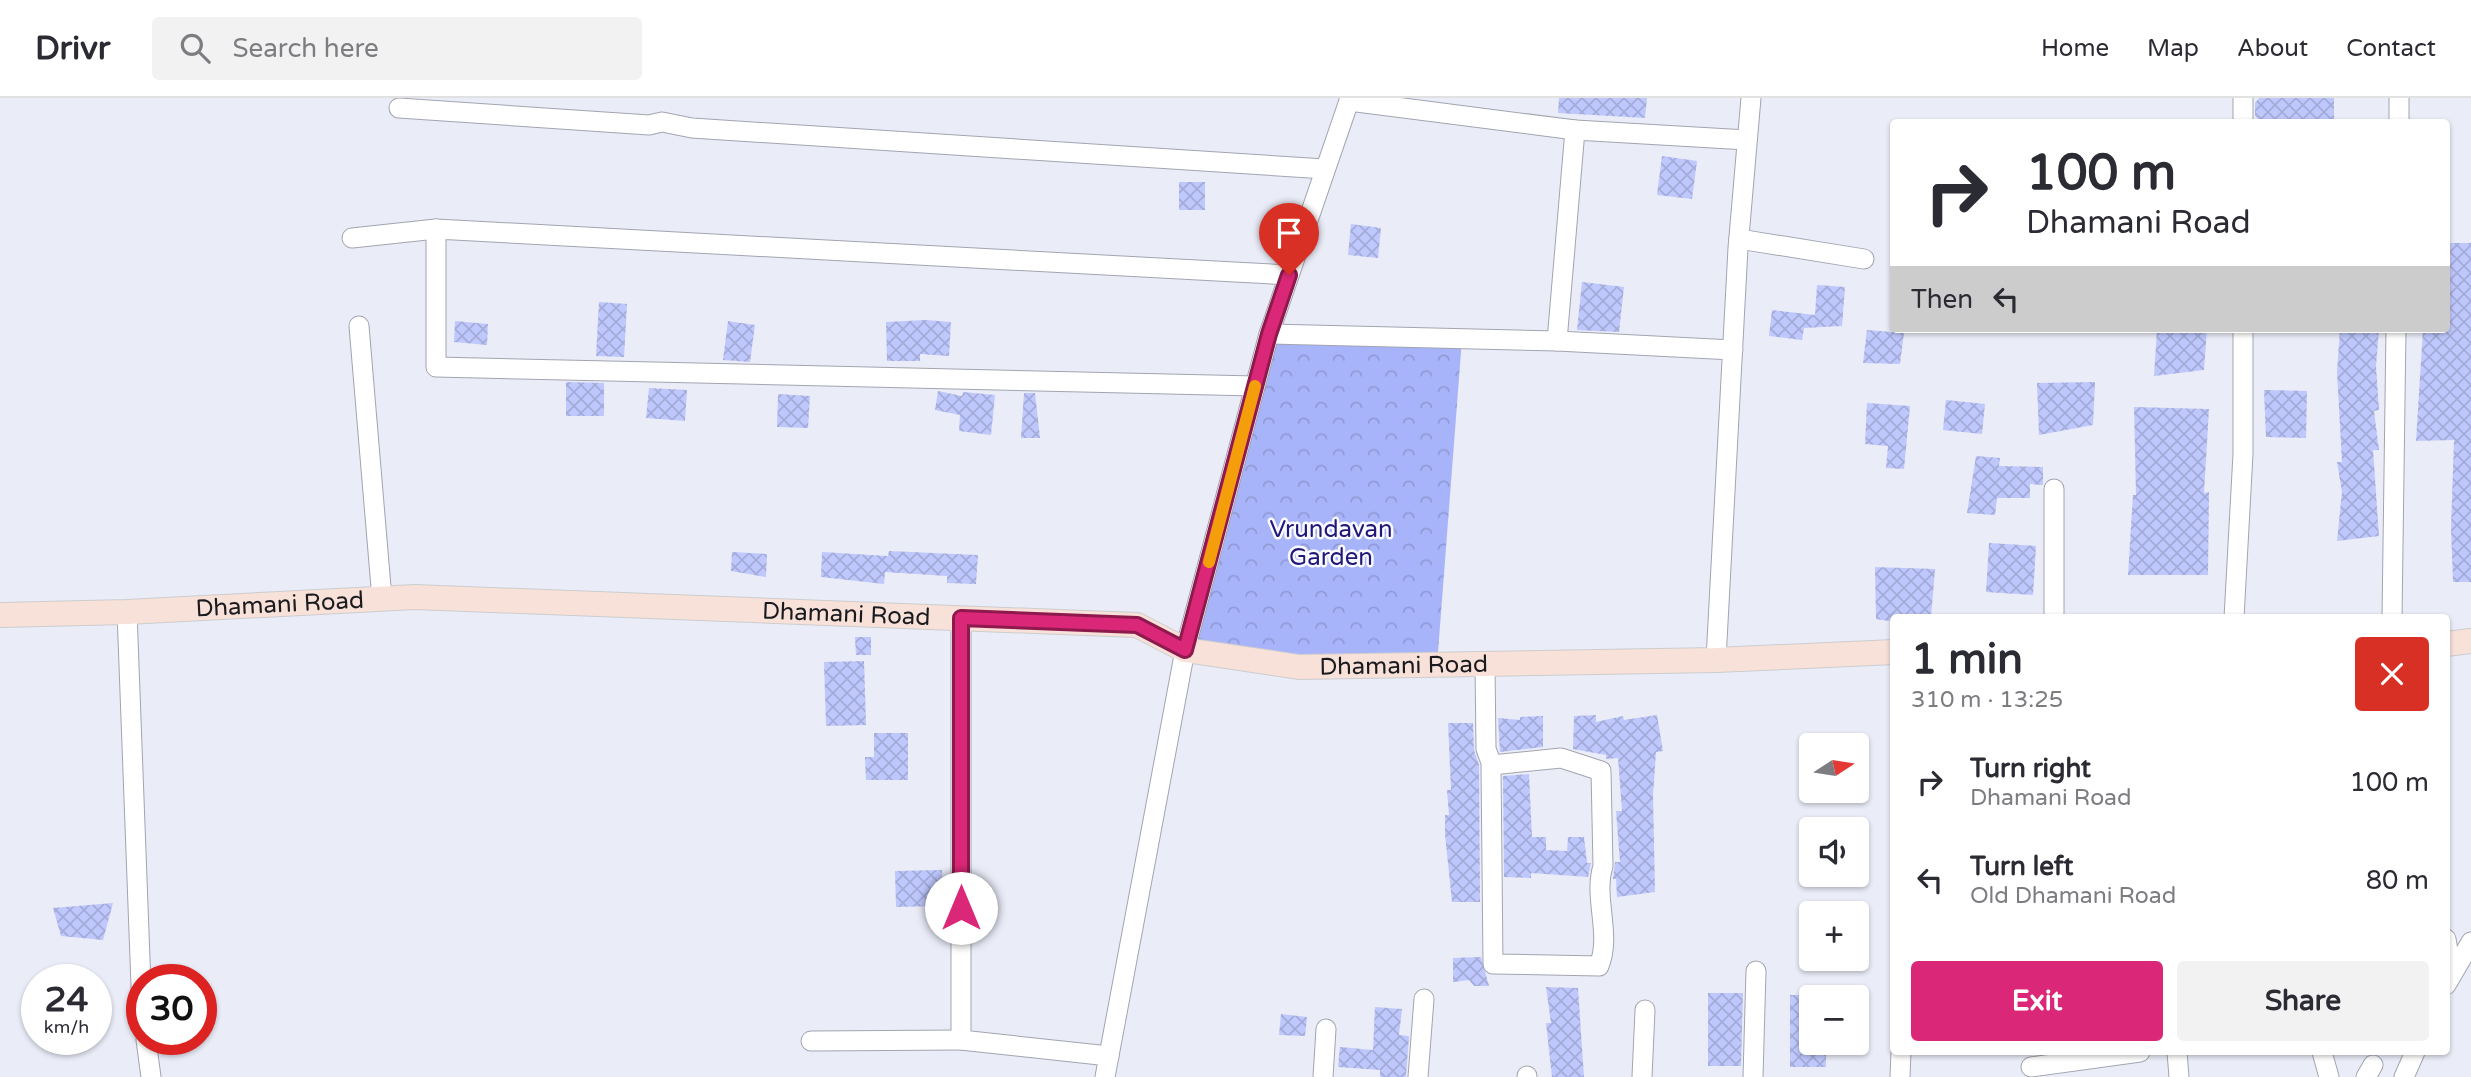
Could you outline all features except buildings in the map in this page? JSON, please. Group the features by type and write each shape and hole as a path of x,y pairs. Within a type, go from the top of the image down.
{"main road":[{"name":"Dhamani Road","path":"0,615 127,612 415,597 1137,625 1185,650 1299,667 1716,660 1890,652"},
{"path":"2450,643 2471,641"}],"street":[{"path":"1716,660 1739,239 1751,98"},
{"path":"2243,98 2243,119"},
{"path":"2399,98 2399,119"},
{"path":"1105,1077 1185,650 1269,334 1350,99 1575,130 1747,140"},
{"path":"399,108 649,125 662,122 692,128 1325,169"},
{"path":"1557,341 1575,130"},
{"path":"352,238 436,229 1289,275"},
{"path":"436,229 436,367 1255,386"},
{"path":"1739,239 1864,259"},
{"path":"359,326 382,599"},
{"path":"2234,614 2243,454 2243,333"},
{"path":"2392,614 2396,333"},
{"path":"1269,334 1557,341 1733,350"},
{"path":"2054,489 2054,614"},
{"path":"127,612 140,964"},
{"path":"961,618 961,1040"},
{"path":"1485,664 1486,749 1492,765 1562,758 1601,771 1603,866 1599,879 1604,953 1599,966 1493,964 1491,766"},
{"path":"2450,978 2471,942"},
{"path":"1754,1077 1756,971"},
{"path":"1418,1077 1424,999"},
{"path":"1642,1077 1646,1010"},
{"path":"1323,1077 1326,1029"},
{"path":"811,1041 961,1040 1108,1056"},
{"path":"148,1055 151,1077"},
{"path":"1900,1077 1901,1055"},
{"path":"2031,1067 2118,1055"},
{"path":"2177,1055 2179,1077"},
{"path":"2323,1055 2329,1077"},
{"path":"2404,1077 2415,1055"}],"green space":[{"name":"Vrundavan Garden","path":"1269,334 1462,339 1437,665 1185,650"}],"slow traffic":[{"path":"1209,562 1255,386"}],"route":[{"path":"961,908 961,618 1137,625 1185,650 1269,334 1289,275"}]}
